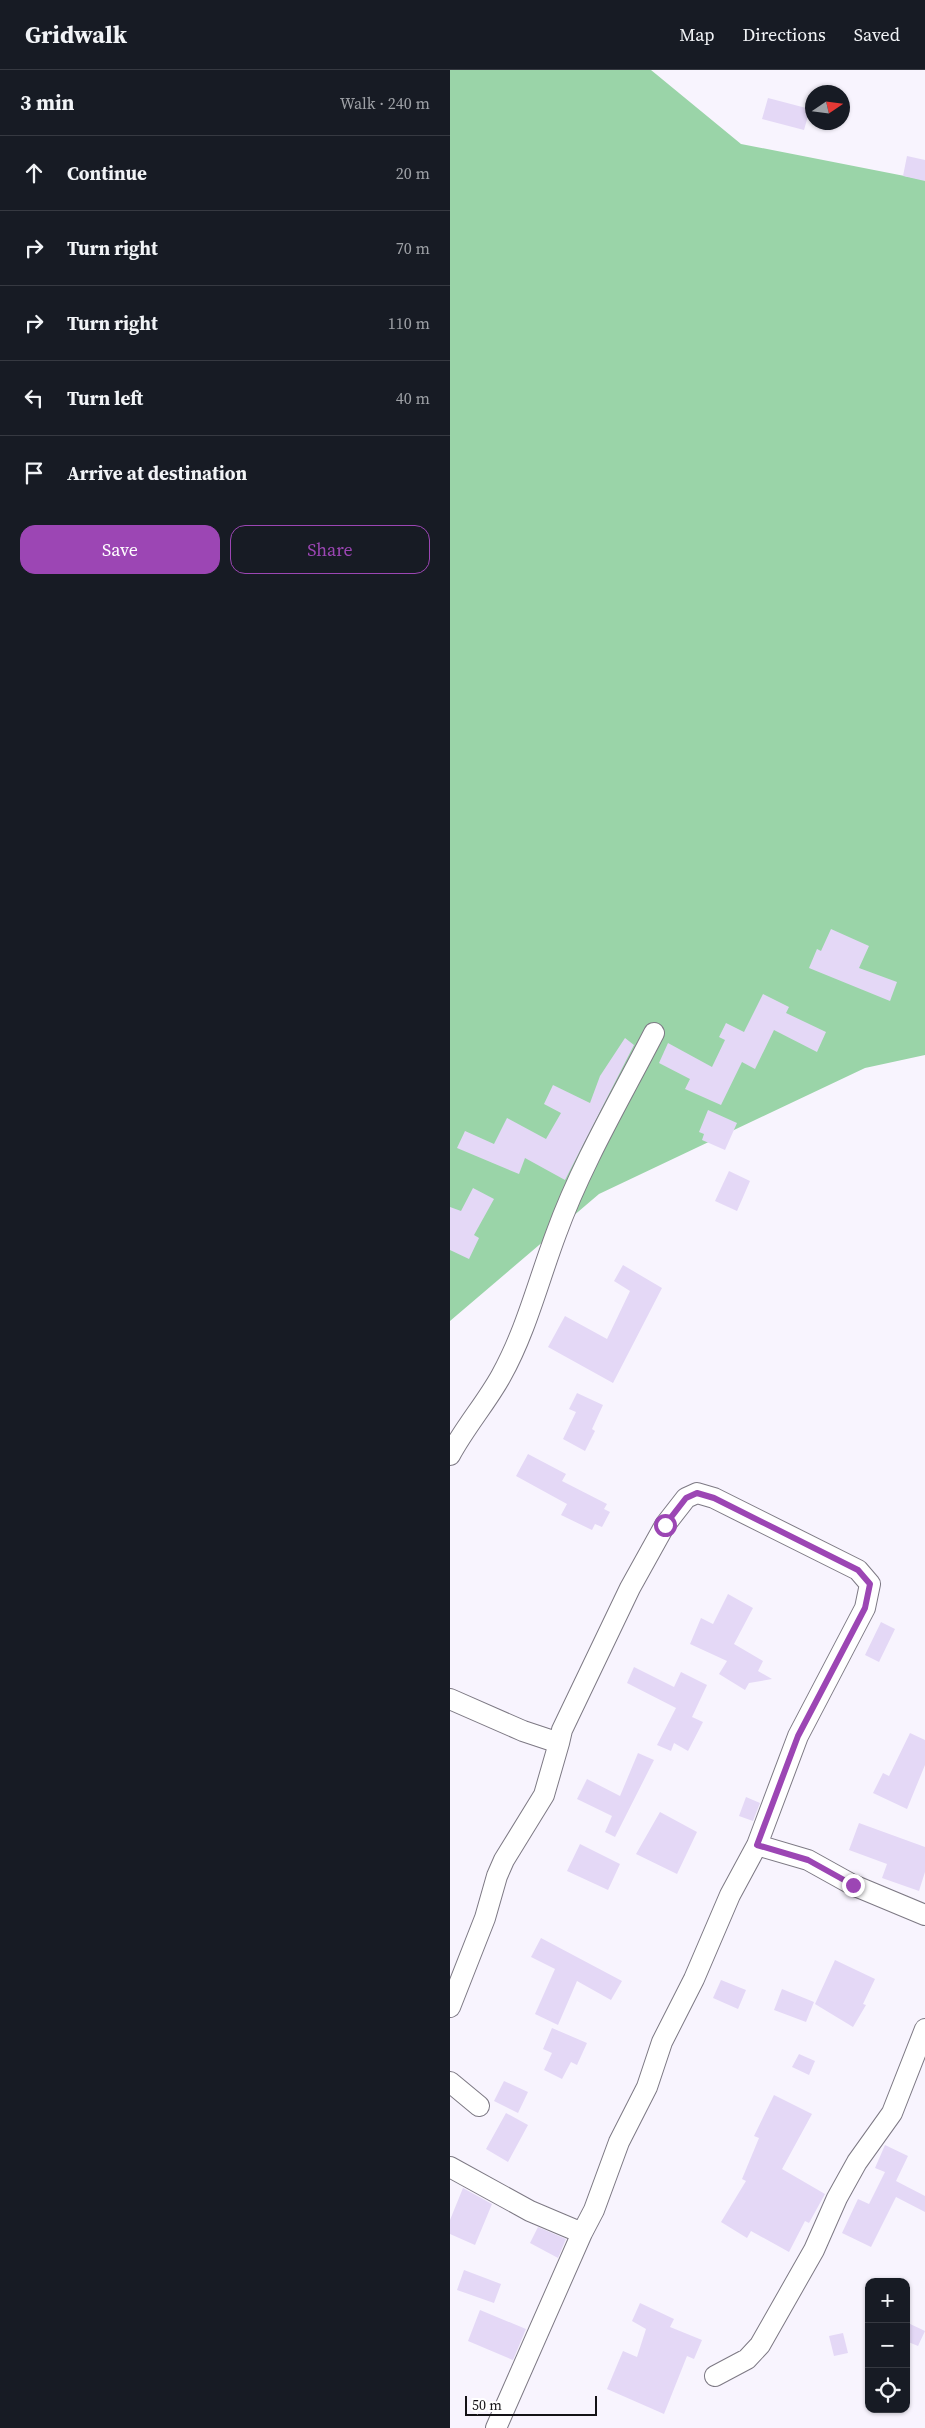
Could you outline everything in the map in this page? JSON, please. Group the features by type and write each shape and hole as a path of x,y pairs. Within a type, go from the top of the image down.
{"street":[{"path":"450,1456 463,1431 501,1376 534,1302 556,1234 574,1192 654,1033"},
{"path":"450,2007 485,1918 497,1876 504,1860 544,1795 562,1730 630,1588 665,1525 686,1498 697,1493 714,1498 858,1570 870,1584 865,1608 798,1736 757,1845 730,1895 694,1979 662,2042 647,2087 619,2142 594,2210 496,2428"},
{"path":"450,1699 523,1731 559,1742"},
{"path":"757,1845 808,1860 853,1885 925,1915"},
{"path":"715,2376 747,2359 760,2345 814,2250 837,2198 857,2162 892,2112 925,2029"},
{"path":"450,2082 479,2106"},
{"path":"450,2167 530,2211 582,2234"}],"green space":[{"path":"450,70 651,70 741,144 925,180 925,1055 865,1068 599,1194 450,1321"}],"building":[{"path":"768,98 805,108 804,130 762,119"},
{"path":"907,156 925,160 925,181 903,176"},
{"path":"831,929 869,946 859,968 897,982 890,1001 809,968 817,949 821,951"},
{"path":"763,994 789,1007 786,1013 826,1032 817,1052 774,1030 755,1069 742,1062 721,1105 685,1089 690,1079 659,1063 668,1043 712,1067 725,1040 719,1037 726,1023 744,1032"},
{"path":"625,1038 634,1045 565,1180 525,1158 519,1174 457,1148 465,1131 494,1144 507,1118 546,1139 561,1113 544,1104 553,1085 590,1103 600,1076"},
{"path":"708,1110 737,1123 725,1150 702,1140 704,1134 699,1132"},
{"path":"729,1171 750,1181 737,1211 715,1201"},
{"path":"473,1188 494,1199 474,1235 479,1238 469,1259 450,1250 450,1207 461,1211"},
{"path":"623,1265 662,1288 613,1383 548,1347 565,1316 607,1339 630,1291 614,1281"},
{"path":"577,1393 603,1405 592,1429 595,1431 585,1451 563,1439 576,1412 569,1409"},
{"path":"528,1454 566,1474 562,1481 607,1504 604,1509 610,1512 602,1527 595,1524 592,1530 561,1515 567,1504 516,1476"},
{"path":"728,1594 753,1608 734,1644 763,1661 758,1671 772,1679 749,1683 745,1690 719,1674 727,1661 690,1644 701,1618 713,1624"},
{"path":"881,1622 895,1629 879,1662 865,1655"},
{"path":"634,1667 674,1687 681,1672 707,1685 692,1717 703,1722 688,1751 674,1743 671,1751 657,1745 676,1708 627,1683"},
{"path":"910,1733 925,1740 925,1765 907,1809 873,1793 883,1773 889,1776"},
{"path":"638,1753 654,1760 615,1837 605,1832 612,1816 577,1799 587,1779 620,1796"},
{"path":"746,1797 760,1803 753,1821 739,1816"},
{"path":"660,1812 697,1832 677,1874 636,1854"},
{"path":"859,1823 925,1847 925,1872 919,1891 882,1878 887,1864 849,1850"},
{"path":"580,1844 620,1864 608,1890 567,1871"},
{"path":"541,1938 622,1981 611,2000 577,1981 558,2025 535,2014 555,1969 531,1957"},
{"path":"835,1960 875,1979 863,2004 866,2005 853,2027 815,2004"},
{"path":"721,1980 746,1990 738,2009 713,1998"},
{"path":"782,1989 814,2002 806,2022 774,2010"},
{"path":"552,2028 587,2043 577,2065 571,2062 562,2079 544,2070 552,2053 543,2049"},
{"path":"799,2054 815,2061 809,2075 792,2067"},
{"path":"504,2081 528,2092 518,2113 494,2101"},
{"path":"774,2095 812,2114 782,2169 825,2194 809,2223 805,2221 789,2252 751,2231 747,2238 721,2222 746,2181 742,2179 759,2138 754,2136"},
{"path":"506,2113 528,2125 508,2162 486,2149"},
{"path":"885,2145 908,2156 896,2181 925,2196 925,2212 896,2197 871,2247 842,2233 858,2199 869,2204 885,2172 875,2168"},
{"path":"463,2188 492,2204 475,2245 450,2234 450,2220"},
{"path":"538,2227 566,2239 558,2258 530,2243"},
{"path":"464,2270 501,2284 494,2303 457,2290"},
{"path":"640,2303 674,2319 670,2327 702,2340 694,2359 687,2356 664,2414 607,2389 623,2351 637,2357 646,2329 632,2321"},
{"path":"480,2310 526,2329 513,2360 468,2341"},
{"path":"910,2324 925,2331 918,2346 910,2343"},
{"path":"843,2333 848,2353 834,2356 829,2336"}],"route":[{"path":"665,1525 686,1498 697,1493 714,1498 858,1570 870,1584 865,1608 843,1646 798,1736 757,1845 808,1860 826,1868 853,1885"}]}
